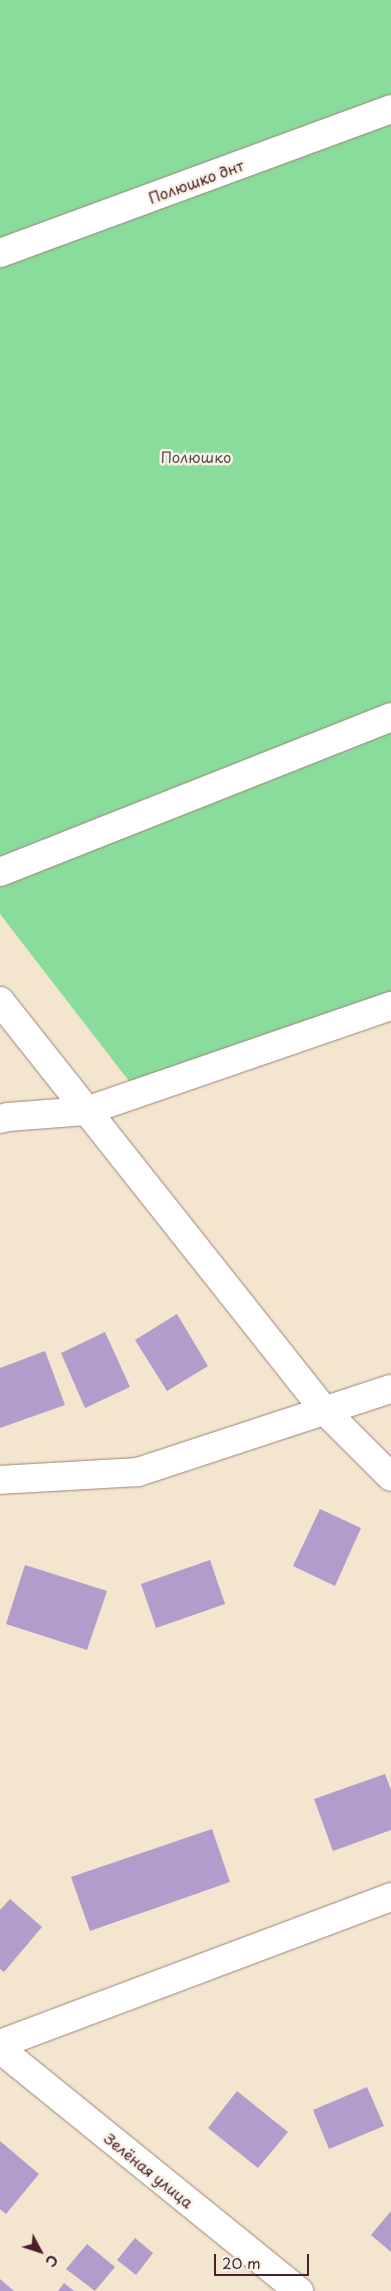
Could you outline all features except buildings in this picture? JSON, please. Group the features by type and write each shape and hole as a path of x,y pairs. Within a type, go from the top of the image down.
{"street":[{"name":"Полюшко днт","path":"0,253 391,109"},
{"path":"0,872 391,717"},
{"path":"0,1001 325,1411 391,1477"},
{"path":"0,1119 86,1111 391,1006"},
{"path":"0,1480 138,1472 391,1389"},
{"path":"0,2044 391,1897"},
{"name":"Зелёная улица","path":"0,2049 298,2291"}],"green space":[{"name":"Полюшко","path":"0,0 391,0 391,996 132,1085 0,914"}]}
